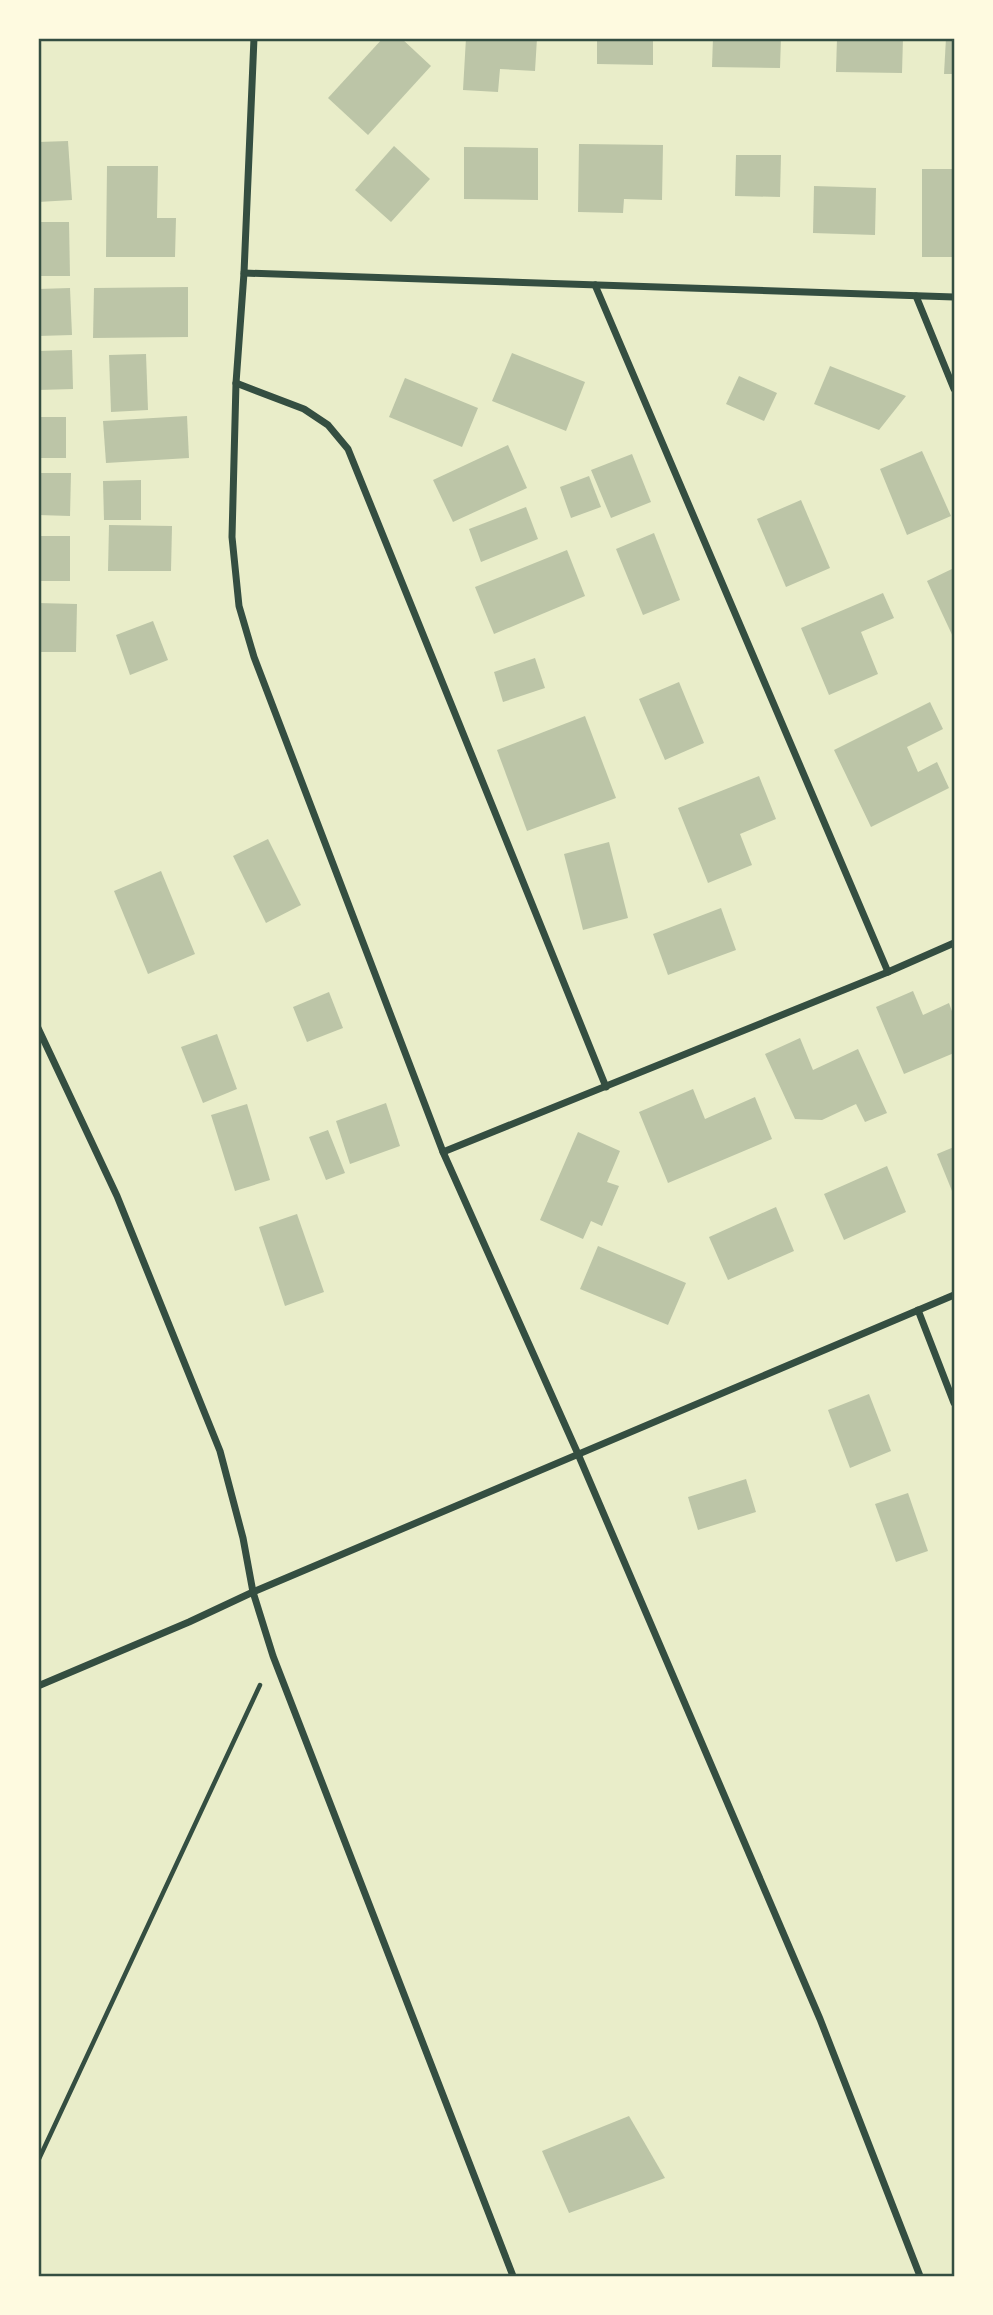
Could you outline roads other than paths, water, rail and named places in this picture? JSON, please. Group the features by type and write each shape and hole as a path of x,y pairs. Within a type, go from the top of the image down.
{"street":[{"path":"254,38 244,273 236,383 232,537 239,606 254,657 443,1152 578,1454 820,2019 920,2277"},
{"path":"244,273 954,298"},
{"path":"595,285 888,972"},
{"path":"916,296 954,389"},
{"path":"236,383 304,409 328,425 348,450 606,1087"},
{"path":"443,1152 954,943"},
{"path":"38,1028 117,1196 220,1451 243,1538 253,1592 273,1657 513,2277"},
{"path":"38,1686 954,1295"},
{"path":"918,1310 954,1403"}]}
